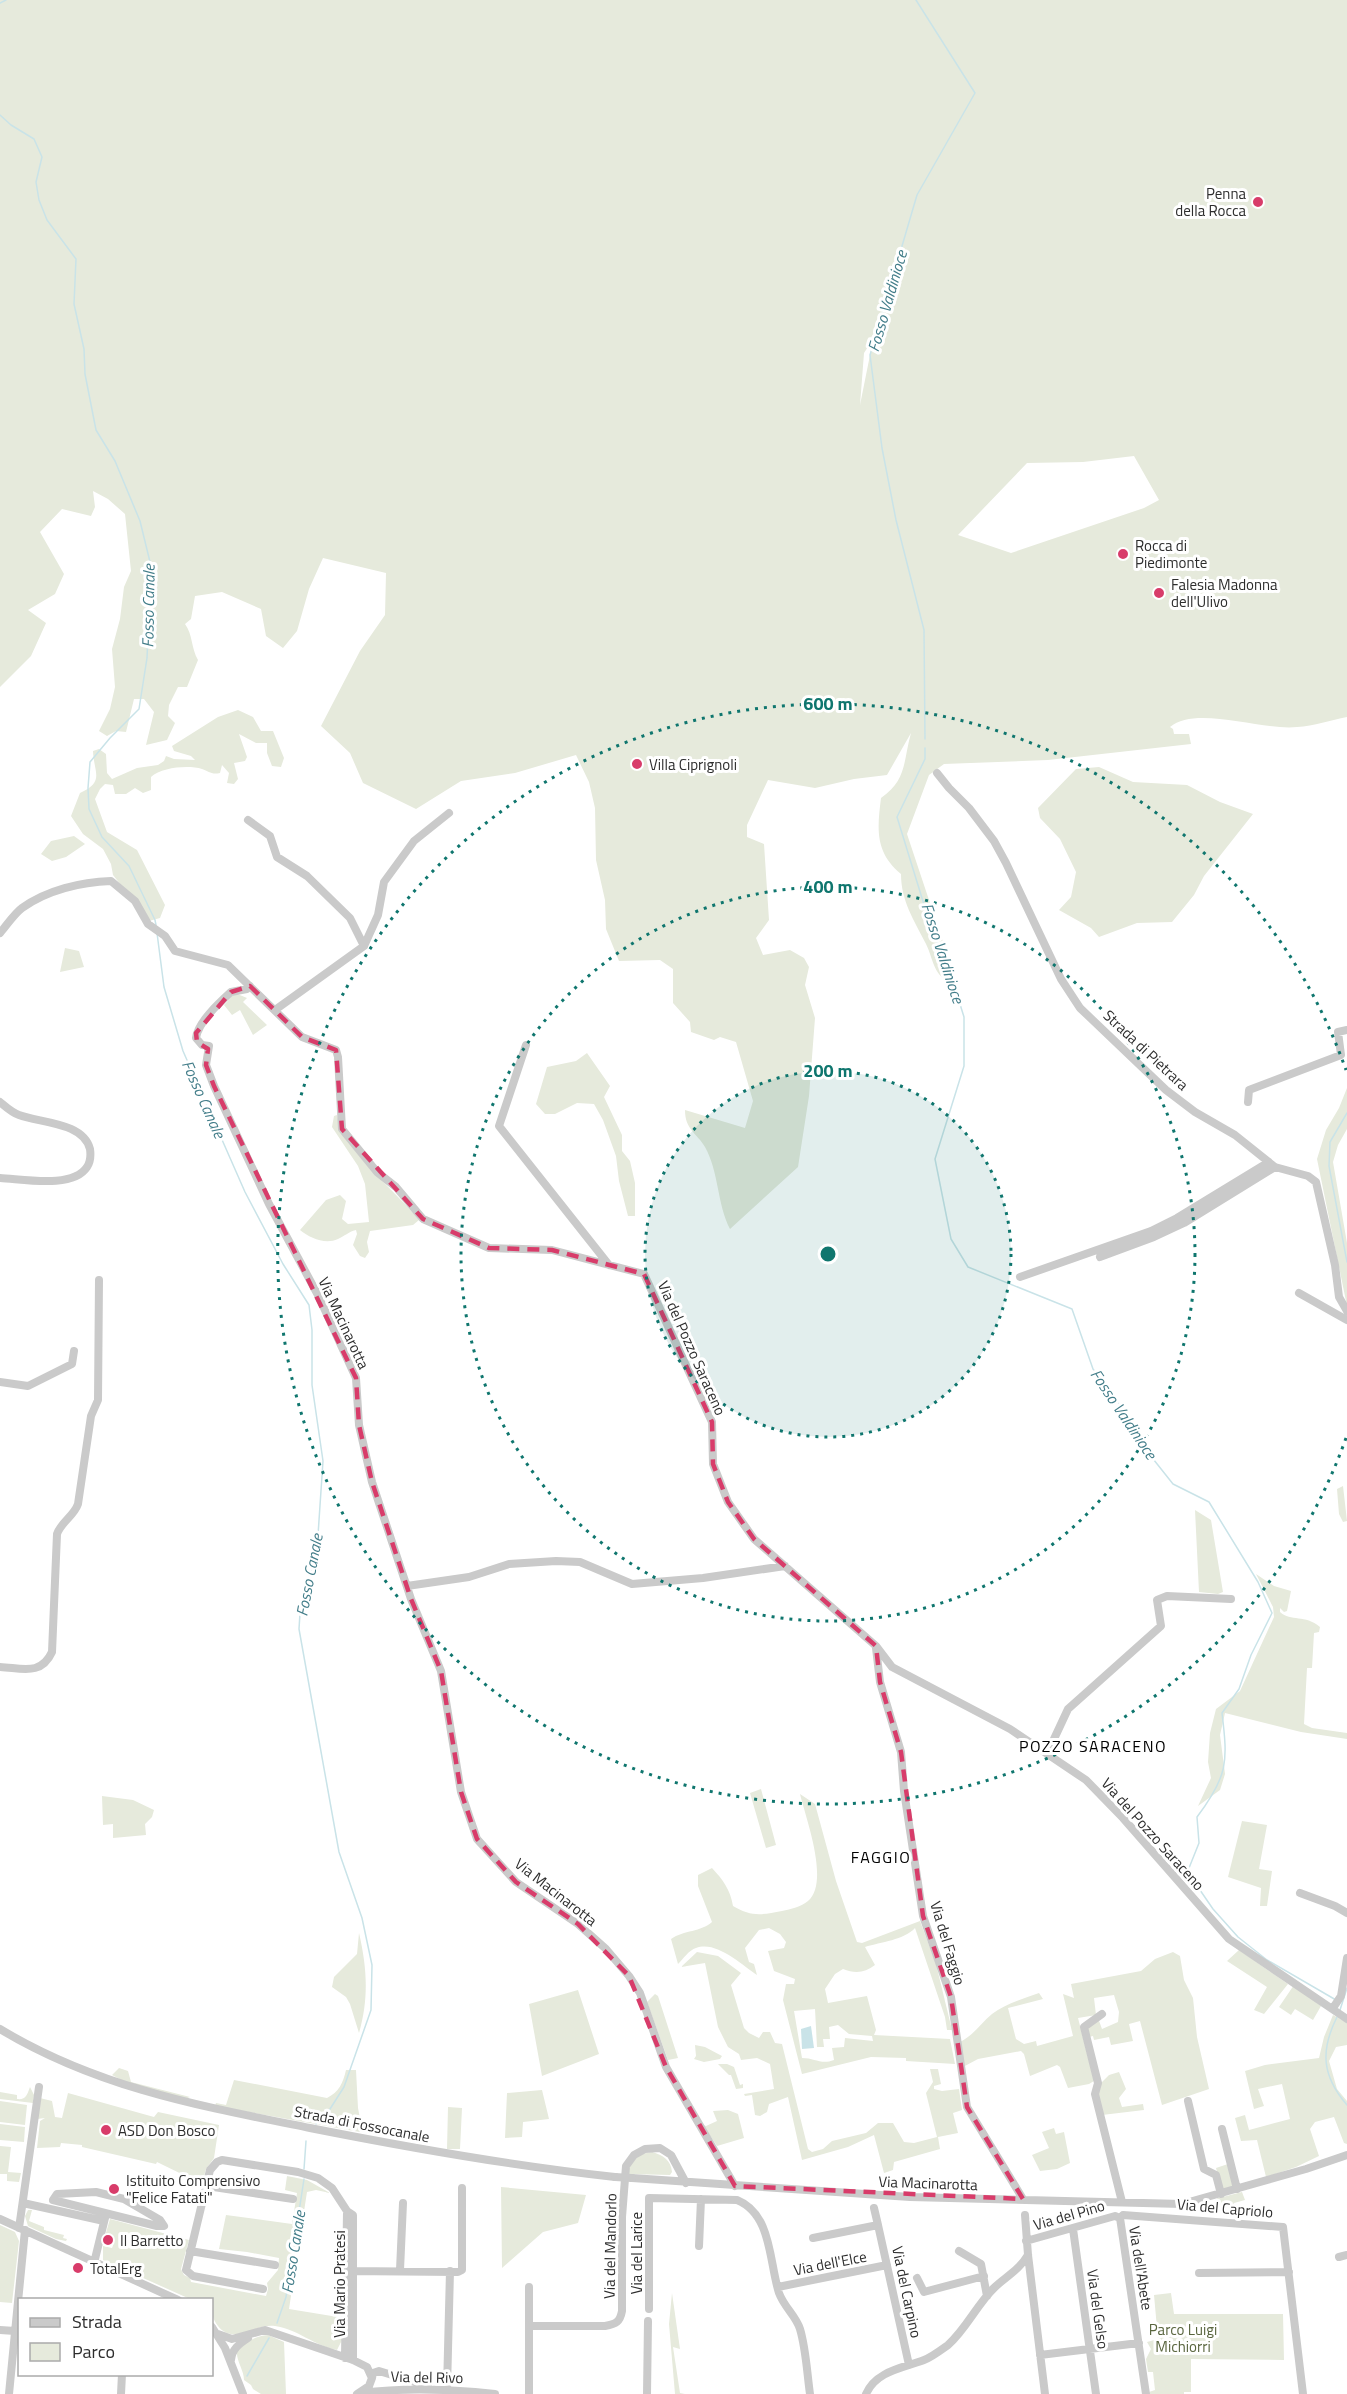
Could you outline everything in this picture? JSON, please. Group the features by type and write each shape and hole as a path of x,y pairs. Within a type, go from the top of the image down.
{"street":[{"name":"Strada di Pietrara","path":"937,773 969,808 994,841 1061,979 1080,1008 1166,1090 1195,1112 1235,1135 1272,1164 1308,1176 1316,1182 1335,1265 1339,1297 1347,1311"},
{"path":"275,1010 364,946 378,915 384,882 414,841 449,813"},
{"path":"248,820 270,836 277,857 307,876 350,918 364,946"},
{"name":"Via del Pozzo Saraceno","path":"0,933 21,909 59,890 111,881 135,901 148,924 165,936 176,951 228,965 302,1037 336,1050 342,1129 376,1172 396,1187 423,1219 489,1248 552,1250 644,1274 712,1422 713,1464 728,1502 754,1539 876,1646 892,1667 1010,1729 1086,1780 1123,1818 1229,1939 1347,2019"},
{"name":"Via Macinarotta","path":"250,986 247,989 238,989 226,996 196,1033 196,1038 202,1045 209,1046 206,1065 214,1086 269,1204 319,1297 356,1378 359,1425 365,1454 407,1586 441,1671 461,1792 477,1839 516,1882 578,1924 606,1948 629,1976 640,1993 666,2067 735,2186 910,2197 1182,2204 1347,2155"},
{"path":"1248,1102 1249,1090 1341,1054 1338,1032 1347,1030"},
{"path":"526,1045 499,1126 609,1265"},
{"path":"0,1102 19,1115 75,1131 87,1142 91,1156 84,1172 66,1180 0,1178"},
{"path":"1100,1257 1184,1223 1272,1164"},
{"path":"1020,1277 1151,1231 1272,1164"},
{"path":"0,1667 35,1669 43,1666 52,1652 57,1534 59,1528 76,1510 78,1504 91,1416 98,1400 99,1280"},
{"path":"1299,1293 1347,1320"},
{"path":"0,1382 28,1386 72,1364 74,1351"},
{"path":"407,1586 469,1576 509,1564 556,1561 580,1562 632,1584 703,1578 784,1566"},
{"path":"1047,1754 1068,1709 1161,1626 1157,1600 1167,1596 1231,1599"},
{"name":"Via del Faggio","path":"876,1646 880,1682 901,1752 904,1791 923,1916 951,1997 967,2107 1023,2199"},
{"path":"1300,1893 1347,1912"},
{"path":"1333,2008 1341,1996 1347,1958"},
{"path":"1102,2014 1084,2027 1098,2083 1095,2094 1122,2202"},
{"name":"Strada di Fossocanale","path":"0,2029 48,2055 129,2088 215,2110 472,2158 615,2177 735,2186"},
{"path":"10,2393 23,2203 39,2086"},
{"path":"1188,2102 1204,2169 1216,2175 1221,2194"},
{"path":"1222,2129 1237,2189"},
{"name":"Via del Mandorlo","path":"530,2326 616,2324 621,2319 622,2311 622,2217 626,2166 639,2152 651,2147 660,2148 670,2155 686,2183"},
{"name":"Via Mario Pratesi","path":"263,2289 193,2276 188,2272 186,2266 212,2166 222,2160 298,2172 318,2178 332,2188 352,2215 349,2359"},
{"path":"207,2186 293,2199"},
{"path":"350,2271 462,2270 462,2188"},
{"path":"23,2203 157,2226 164,2226 162,2222 124,2199 96,2192 57,2194 53,2197 55,2202 105,2217"},
{"name":"Via del Larice","path":"649,2309 649,2198 701,2199"},
{"path":"699,2246 701,2199 737,2200 748,2204 771,2247 778,2287 785,2307 800,2328 810,2394"},
{"path":"399,2270 403,2203"},
{"name":"Via del Carpino","path":"874,2208 909,2365"},
{"path":"1025,2215 1026,2241 1045,2394"},
{"name":"Via del Capriolo","path":"1120,2218 1123,2215 1167,2217 1174,2220 1283,2227 1304,2394"},
{"name":"Via del Pino","path":"1026,2241 1115,2216 1120,2218"},
{"path":"94,2263 105,2217"},
{"name":"Via dell'Abete","path":"1120,2218 1146,2394"},
{"path":"0,2219 173,2298"},
{"path":"813,2238 878,2224"},
{"name":"Via del Gelso","path":"1073,2229 1096,2394"},
{"path":"190,2251 276,2265"},
{"path":"959,2251 981,2264 987,2296"},
{"path":"857,2394 867,2391 879,2377 927,2360 947,2345 969,2323 995,2287 1021,2266 1028,2255"},
{"name":"Via dell'Elce","path":"778,2287 887,2265"},
{"path":"447,2389 450,2271"},
{"path":"1199,2273 1289,2272"},
{"path":"917,2278 924,2292 984,2276"},
{"path":"529,2287 529,2394"},
{"path":"646,2394 648,2322"},
{"path":"213,2328 231,2362 240,2384 241,2394"},
{"path":"0,2330 15,2331"},
{"path":"218,2334 232,2338 265,2330 367,2367 378,2387 386,2390"},
{"path":"231,2362 231,2355 236,2347 258,2332"},
{"path":"1040,2355 1139,2343"},
{"path":"358,2394 369,2386 373,2373 379,2371 436,2389"},
{"path":"121,2394 122,2376"},
{"path":"240,2384 250,2394"},
{"name":"Via del Rivo","path":"358,2394 386,2390 447,2389 495,2394"}],"highlighted area":[{"path":"250,986 302,1037 336,1050 342,1129 423,1219 489,1248 552,1250 644,1274 712,1422 713,1464 728,1502 754,1539 876,1646 880,1682 901,1752 923,1916 951,1997 967,2107 1023,2199 735,2186 666,2067 629,1976 578,1924 516,1882 477,1839 461,1792 441,1671 411,1599 372,1482 359,1425 356,1378 214,1086 206,1065 208,1049 197,1042 196,1033 231,992"}],"green space":[{"path":"0,0 1347,0 1347,717 1297,727 1196,718 1170,727 1174,734 1189,734 1191,744 1048,760 944,764 929,775 907,834 955,978 949,982 940,975 934,965 906,902 901,874 886,857 880,840 881,798 900,777 911,733 887,775 854,779 815,788 768,780 747,825 747,837 764,844 769,920 756,938 763,955 790,950 804,958 809,967 805,985 815,1018 809,1096 798,1167 730,1229 710,1157 702,1142 689,1127 685,1110 745,1128 753,1101 736,1042 720,1037 714,1040 691,1032 690,1022 673,1003 673,969 660,960 619,961 606,929 605,900 596,860 595,808 589,782 576,755 515,773 461,781 416,809 363,783 350,753 321,726 360,651 385,615 386,573 323,558 309,589 297,631 283,648 266,636 261,609 222,592 195,596 191,619 185,624 198,660 187,687 178,687 169,705 168,716 175,723 167,740 146,745 154,712 144,699 134,699 126,732 116,731 107,736 99,731 110,709 115,687 112,649 120,619 124,587 131,571 125,514 108,499 93,491 95,507 91,516 62,509 40,532 64,574 55,594 28,610 46,623 31,656 0,687","holes":["879,330 870,355 860,405 864,353","1134,456 1159,500 1144,508 1011,553 958,535 1027,463 1083,462"]},
{"path":"238,710 253,717 261,731 273,731 284,758 281,767 272,766 267,753 267,743 256,743 239,734 247,757 245,761 234,763 238,779 234,784 227,783 229,773 222,765 220,773 183,767 162,771 151,777 151,790 143,793 135,788 126,794 115,794 113,785 105,784 95,799 107,832 137,850 165,905 160,918 149,921 113,875 111,864 103,849 83,834 71,816 80,793 93,785 95,781 93,751 99,749 106,754 107,773 112,779 137,768 158,765 164,761 166,756 174,759 195,760 191,756 174,751 172,746 218,717"},
{"path":"1099,767 1133,782 1187,785 1220,802 1253,814 1204,876 1194,895 1172,922 1137,923 1099,937 1091,928 1059,910 1071,897 1076,872 1060,839 1040,818 1038,808 1076,769"},
{"path":"74,836 85,844 66,857 52,861 41,854 51,841"},
{"path":"65,948 79,951 84,967 60,972"},
{"path":"235,993 247,998 243,1002 267,1025 253,1035 240,1010 232,1015 224,1005"},
{"path":"587,1053 610,1086 604,1097 622,1135 622,1151 630,1161 635,1183 635,1216 628,1216 619,1181 616,1156 603,1120 594,1104 577,1103 555,1114 545,1114 536,1104 547,1067 576,1061"},
{"path":"1347,1088 1347,1129 1338,1145 1333,1162 1347,1243 1347,1306 1317,1159 1326,1130"},
{"path":"337,1115 349,1142 419,1220 413,1225 370,1231 367,1242 369,1252 365,1258 360,1256 353,1245 356,1230 333,1241 323,1241 308,1236 300,1230 326,1200 340,1195 346,1201 342,1219 348,1224 369,1222 365,1184 358,1166 332,1127 334,1116"},
{"path":"1343,1486 1347,1521 1343,1522 1339,1514 1337,1489"},
{"path":"1195,1510 1211,1520 1223,1592 1218,1594 1199,1592"},
{"path":"1256,1574 1274,1586 1291,1591 1287,1611 1284,1612 1280,1608 1280,1612 1320,1627 1319,1632 1314,1633 1312,1668 1307,1668 1304,1724 1312,1728 1347,1733 1347,1739 1301,1732 1225,1713 1220,1735 1225,1774 1220,1790 1198,1806 1211,1778 1208,1762 1210,1733 1216,1709 1240,1691 1274,1617 1273,1607"},
{"path":"761,1789 776,1845 766,1848 750,1793"},
{"path":"800,1794 815,1804 836,1881 857,1942 862,1943 920,1921 936,1964 952,2030 947,2030 945,2017 915,1928 899,1938 865,1947 875,1965 864,1971 852,1972 843,1969 835,1974 825,1989 828,2003 867,1996 876,2030 874,2035 950,2039 955,2064 906,2061 906,2058 871,2057 802,2074 783,2000 786,1984 794,1984 795,1979 774,1971 768,1951 784,1948 786,1942 780,1934 769,1928 759,1930 745,1948 749,1962 754,1964 757,1975 712,1947 704,1946 693,1949 678,1964 671,1939 703,1928 712,1922 698,1886 698,1875 712,1868 726,1885 733,1906 745,1912 762,1914 775,1912 796,1908 808,1901 814,1892 817,1880 817,1865","holes":["815,2009 817,2047 824,2047 823,2039 830,2039 829,2027 838,2025 849,2034 872,2036 873,2041 845,2038 844,2047 832,2048 834,2060 822,2062 802,2058 794,2011"]},
{"path":"102,1796 133,1800 154,1810 152,1817 145,1824 146,1835 113,1838 113,1824 103,1825"},
{"path":"1242,1821 1267,1825 1259,1869 1272,1871 1267,1906 1260,1906 1261,1888 1228,1877"},
{"path":"359,1933 364,1958 366,1995 359,2033 346,1997 332,1987 334,1977 357,1954"},
{"path":"1239,1950 1288,1984 1264,2014 1254,2010 1267,1987 1227,1961"},
{"path":"697,1952 718,1956 741,1973 731,1985 744,2028 759,2038 763,2032 770,2032 775,2043 782,2044 808,2149 812,2152 823,2149 832,2141 866,2133 878,2123 893,2123 904,2142 914,2143 937,2137 926,2093 933,2082 930,2069 938,2069 941,2084 934,2086 934,2089 942,2091 959,2089 962,2110 953,2113 958,2133 938,2137 940,2149 894,2162 893,2170 884,2173 874,2135 848,2147 802,2160 788,2097 769,2104 767,2112 760,2116 755,2115 752,2095 745,2096 744,2094 774,2089 770,2064 757,2058 741,2060 739,2054 728,2047 718,2027 705,1963 681,1967"},
{"path":"1173,1952 1180,1956 1184,1980 1193,1998 1197,2037 1209,2089 1162,2105 1140,2021 1129,2024 1133,2041 1111,2045 1109,2037 1094,2040 1093,2036 1089,2037 1087,2028 1098,2018 1102,2029 1118,2022 1119,2012 1114,1995 1094,1998 1096,2015 1078,2018 1094,2081 1089,2084 1068,2088 1060,2067 1057,2065 1030,2076 1024,2054 1021,2051 978,2059 963,2067 960,2042 1003,2007 1039,1993 1043,1999 1008,2008 1016,2039 1024,2044 1036,2041 1037,2046 1073,2036 1063,1994 1074,1998 1071,1984 1141,1971 1155,1959"},
{"path":"1294,1985 1321,2006 1313,2020 1295,2009 1291,2015 1279,2007"},
{"path":"578,1990 599,2054 542,2076 529,2004"},
{"path":"655,1994 658,1996 678,2058 668,2060 647,2002"},
{"path":"1333,2015 1347,2023 1347,2045 1336,2047 1329,2061 1337,2089 1347,2101 1347,2144 1344,2143 1334,2117 1315,2122 1310,2129 1319,2156 1266,2177 1257,2140 1241,2141 1235,2118 1245,2115 1249,2130 1290,2119 1282,2084 1258,2089 1264,2106 1254,2109 1245,2071 1265,2065 1319,2058"},
{"path":"695,2045 705,2047 722,2056 720,2059 704,2062 694,2059"},
{"path":"718,2064 734,2067 743,2088 736,2089 731,2075"},
{"path":"119,2068 128,2071 131,2082 190,2097 185,2099 129,2084 112,2075"},
{"path":"346,2070 356,2070 358,2108 362,2129 360,2132 215,2106 216,2103 226,2105 234,2080 327,2098 340,2087"},
{"path":"1119,2072 1126,2089 1119,2098 1122,2107 1143,2104 1144,2110 1102,2115 1097,2094 1100,2084 1109,2075"},
{"path":"30,2087 34,2095 33,2103 0,2099 0,2092 17,2095 17,2099 22,2099 27,2095"},
{"path":"542,2090 549,2119 523,2122 522,2137 505,2138 507,2093"},
{"path":"68,2093 154,2117 158,2112 219,2125 214,2158 206,2169 202,2184 157,2162 156,2164 82,2147 82,2145 61,2143 60,2147 37,2148 40,2121 45,2118 37,2119 40,2098 52,2101 55,2117 62,2118"},
{"path":"0,2101 27,2105 25,2125 0,2122"},
{"path":"448,2107 462,2108 460,2149 447,2149"},
{"path":"728,2110 738,2114 744,2138 717,2146 703,2125 717,2121 713,2111"},
{"path":"0,2124 25,2127 24,2142 0,2140"},
{"path":"1054,2128 1056,2134 1064,2132 1070,2163 1057,2169 1040,2171 1032,2155 1049,2148 1042,2132"},
{"path":"0,2146 11,2147 8,2172 21,2173 19,2182 7,2181 7,2174 0,2174"},
{"path":"652,2152 663,2156 668,2161 672,2172 670,2175 628,2174 635,2158"},
{"path":"1228,2164 1234,2187 1222,2190 1216,2168"},
{"path":"287,2176 307,2180 330,2193 316,2190 307,2192 289,2309 344,2318 342,2340 337,2350 291,2330 275,2326 238,2334 224,2332 213,2317 213,2298 188,2298 103,2260 103,2246 112,2248 114,2243 113,2238 105,2236 110,2219 189,2240 181,2269 191,2282 266,2296 267,2283 278,2270 279,2258 219,2249 226,2215 292,2224 297,2193 285,2190"},
{"path":"501,2187 586,2195 578,2223 543,2232 502,2268"},
{"path":"1242,2192 1245,2200 1234,2203 1235,2207 1216,2206 1215,2199"},
{"path":"28,2210 32,2210 29,2221 44,2227 44,2230 64,2235 63,2238 67,2239 66,2241 56,2239 28,2226 25,2216"},
{"path":"0,2225 15,2232 19,2241 12,2303 0,2302"},
{"path":"672,2293 680,2349 673,2347 680,2393 685,2394 675,2394 669,2324"},
{"name":"Parco Luigi Michiorri","path":"1171,2293 1174,2314 1283,2314 1284,2360 1191,2359 1191,2392 1150,2394 1149,2392 1155,2390 1153,2372 1148,2372 1146,2359 1151,2349 1147,2342 1158,2339 1154,2295"},
{"path":"268,2335 284,2342 286,2394 261,2394 244,2380 237,2351 251,2340"}],"water":[{"path":"811,2026 814,2048 802,2049 801,2029"}],"waterway":[{"path":"0,3 6,0"},
{"name":"Fosso Valdinioce","path":"916,0 975,93 917,195 870,355 882,448 896,520 924,630 925,739"},
{"name":"Fosso Canale","path":"0,115 11,125 34,139 42,157 36,182 39,200 47,220 76,259 74,304 84,349 85,374 96,430 115,461 140,521 151,566 147,658 139,709 90,762 88,788 89,809 102,837 129,866 156,925"},
{"name":"Fosso Valdinioce","path":"925,748 925,759 897,817 934,937 944,953 964,1017 964,1066 935,1159 951,1239 968,1267 1072,1309 1093,1369 1134,1424 1146,1450 1173,1484 1209,1502 1258,1582 1272,1613 1251,1655 1239,1689 1222,1713 1225,1744 1223,1768 1215,1790 1197,1817 1199,1843 1189,1868 1191,1877 1213,1909 1238,1937 1267,1960 1336,2000"},
{"name":"Fosso Canale","path":"157,933 164,987 183,1051 245,1192 283,1264 309,1305 312,1330 312,1385 323,1461 317,1550 300,1613 299,1629 339,1852 362,1918 372,1965 371,2010 344,2087 330,2109 316,2124"},
{"path":"1347,1113 1330,1142 1329,1166 1347,1262"},
{"path":"1340,2010 1347,1988"},
{"path":"1337,2017 1328,2041 1326,2063 1332,2084 1347,2105"},
{"name":"Fosso Canale","path":"304,2169 306,2141"},
{"name":"Fosso Canale","path":"277,2323 286,2297 304,2179"},
{"name":"Fosso Canale","path":"247,2376 269,2338"}],"place":[{"name":"Penna della Rocca","path":"1258,202"},
{"name":"Rocca di Piedimonte","path":"1123,554"},
{"name":"Falesia Madonna dell'Ulivo","path":"1159,593"},
{"name":"Villa Ciprignoli","path":"637,764"},
{"name":"ASD Don Bosco","path":"106,2130"},
{"name":"Istituito Comprensivo \"Felice Fatati\"","path":"114,2189"},
{"name":"Il Barretto","path":"108,2240"},
{"name":"TotalErg","path":"78,2268"}],"district":[{"name":"POZZO SARACENO","path":"1093,1746"},
{"name":"FAGGIO","path":"881,1857"}]}
